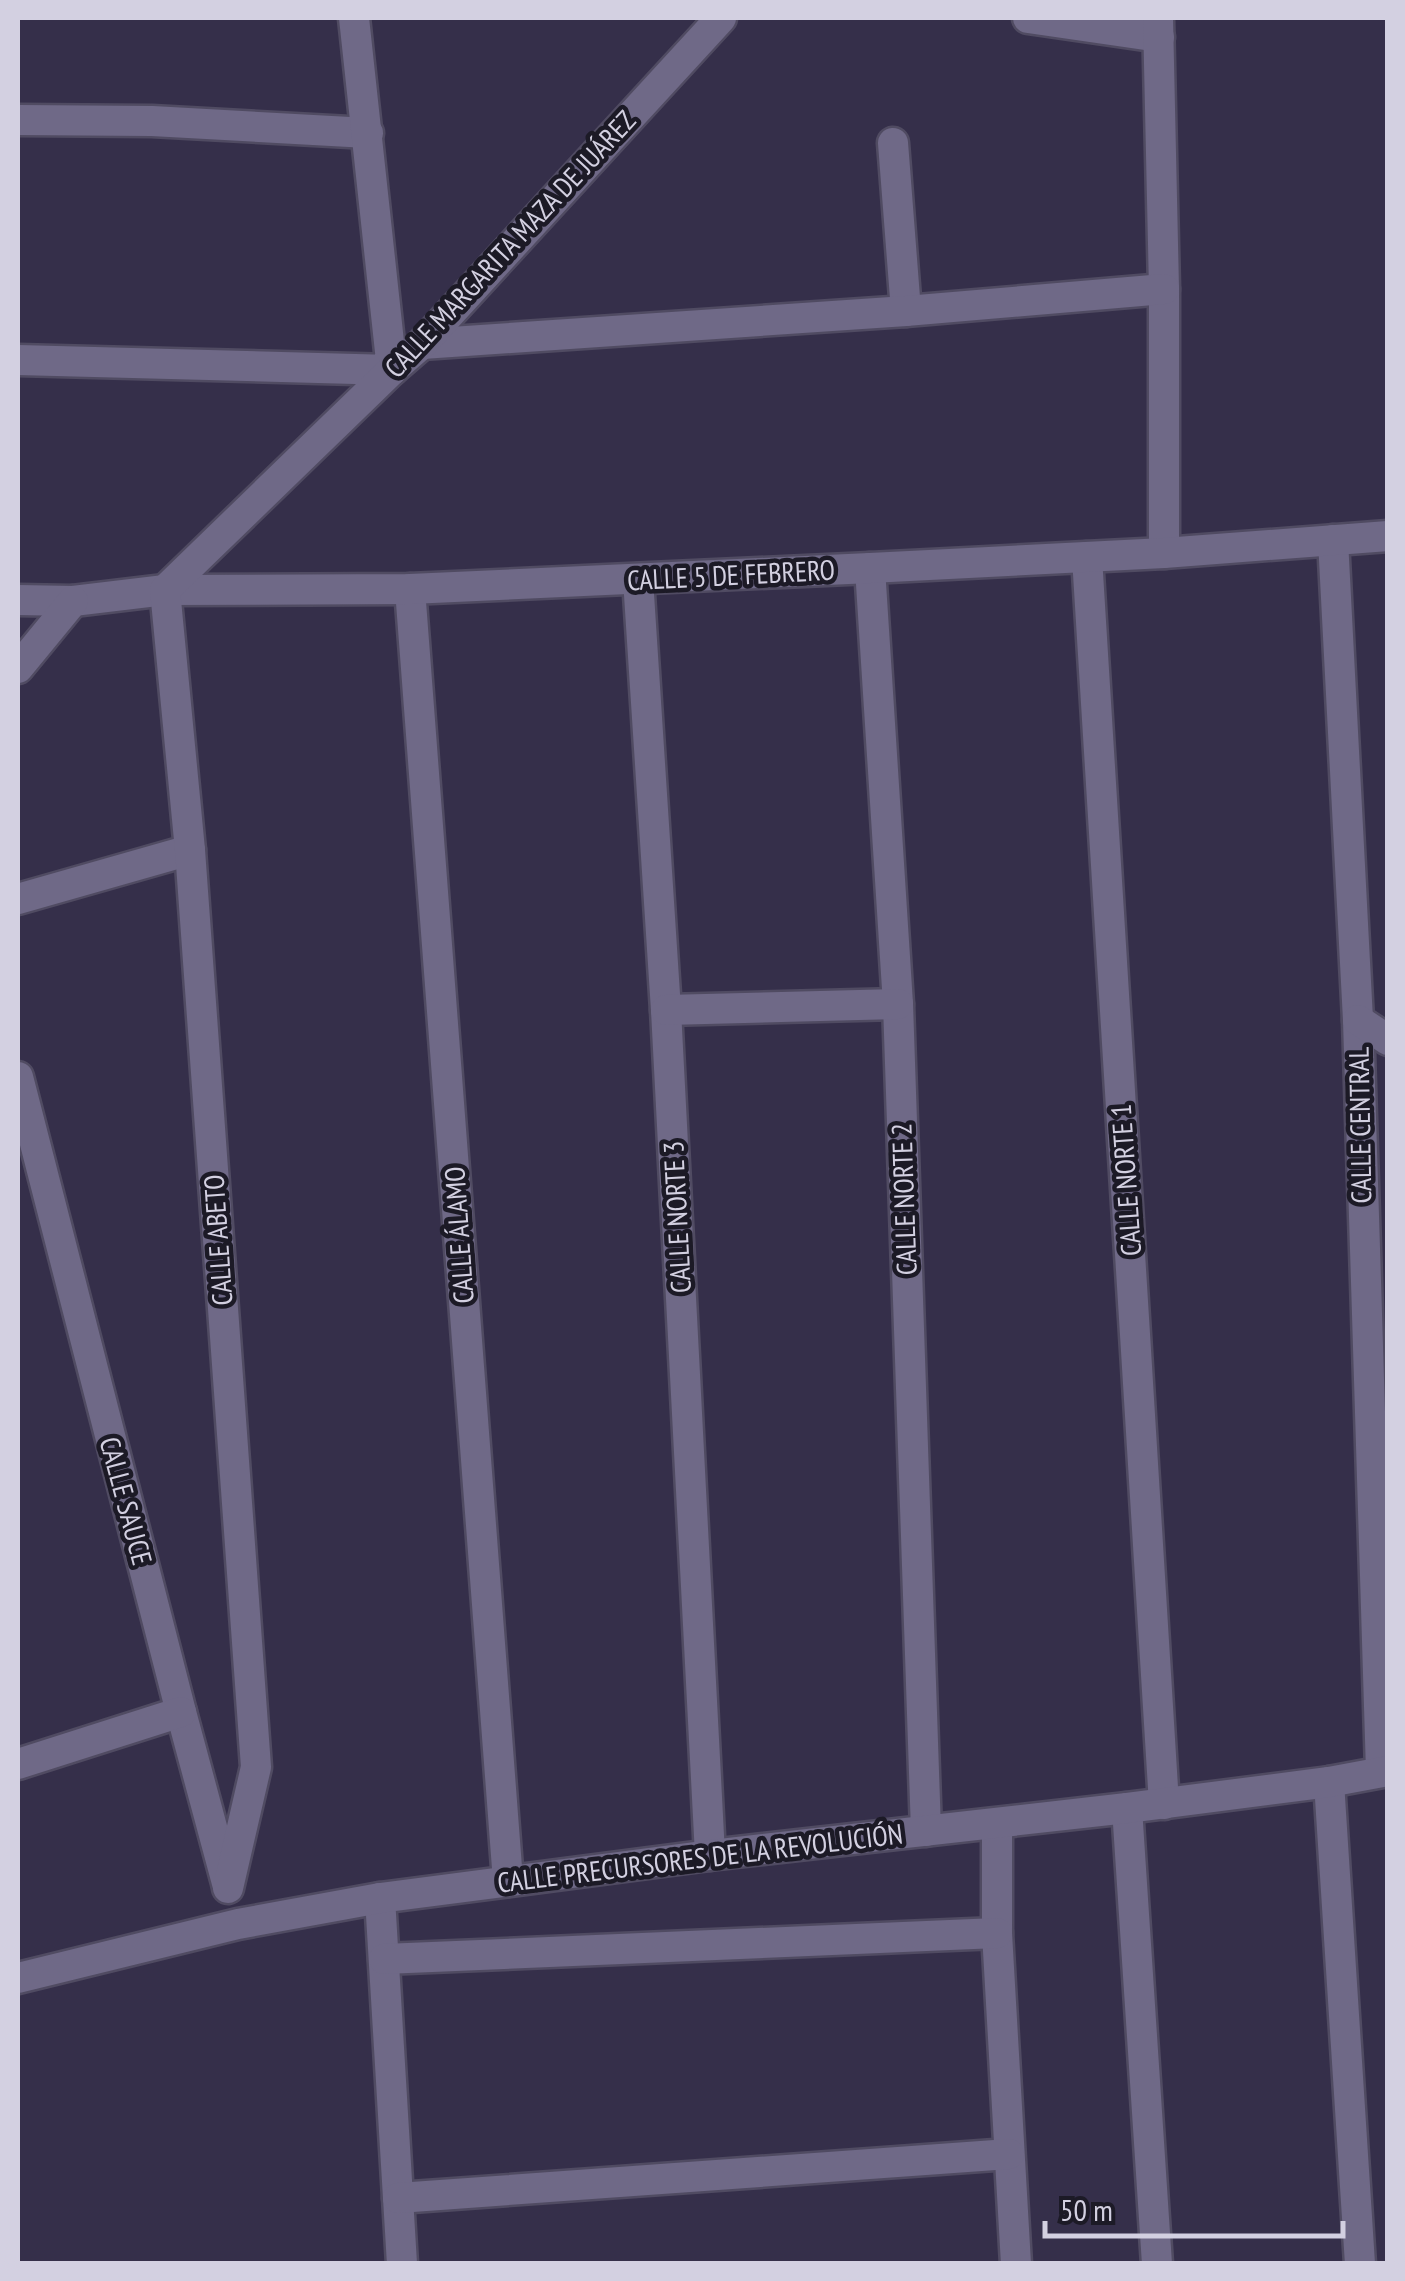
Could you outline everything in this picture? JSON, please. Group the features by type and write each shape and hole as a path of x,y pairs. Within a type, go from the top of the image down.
{"street":[{"path":"18,360 392,370 354,18"},
{"name":"CALLE MARGARITA MAZA DE JUÁREZ","path":"165,590 422,344 721,18"},
{"path":"1028,18 1159,28 1164,553"},
{"path":"18,120 152,121 368,133"},
{"path":"893,143 906,311"},
{"path":"422,344 1164,289"},
{"name":"CALLE 5 DE FEBRERO","path":"18,600 74,601 165,590 410,588 638,579 1164,553 1388,536"},
{"name":"CALLE CENTRAL","path":"1333,540 1358,1020 1374,1194 1384,1771"},
{"name":"CALLE NORTE 1","path":"1087,557 1164,1804"},
{"name":"CALLE NORTE 2","path":"870,568 898,1004 926,1831"},
{"name":"CALLE NORTE 3","path":"638,579 666,1010 710,1855"},
{"name":"CALLE ÁLAMO","path":"410,588 508,1882"},
{"name":"CALLE ABETO","path":"165,590 190,850 256,1766 228,1888"},
{"path":"18,668 74,601"},
{"path":"18,899 190,850"},
{"path":"666,1010 898,1004"},
{"path":"1358,1020 1388,1040"},
{"name":"CALLE SAUCE","path":"18,1088 238,1924"},
{"path":"18,1764 181,1712"},
{"name":"CALLE PRECURSORES DE LA REVOLUCIÓN","path":"18,1978 238,1924 380,1898 710,1855 1164,1804 1384,1771"},
{"path":"1329,1782 1360,2264"},
{"path":"1128,1808 1157,2264"},
{"path":"997,1824 997,1933 1016,2264"},
{"path":"380,1898 402,2264"},
{"path":"384,1960 997,1933"},
{"path":"398,2198 1008,2154"}]}
